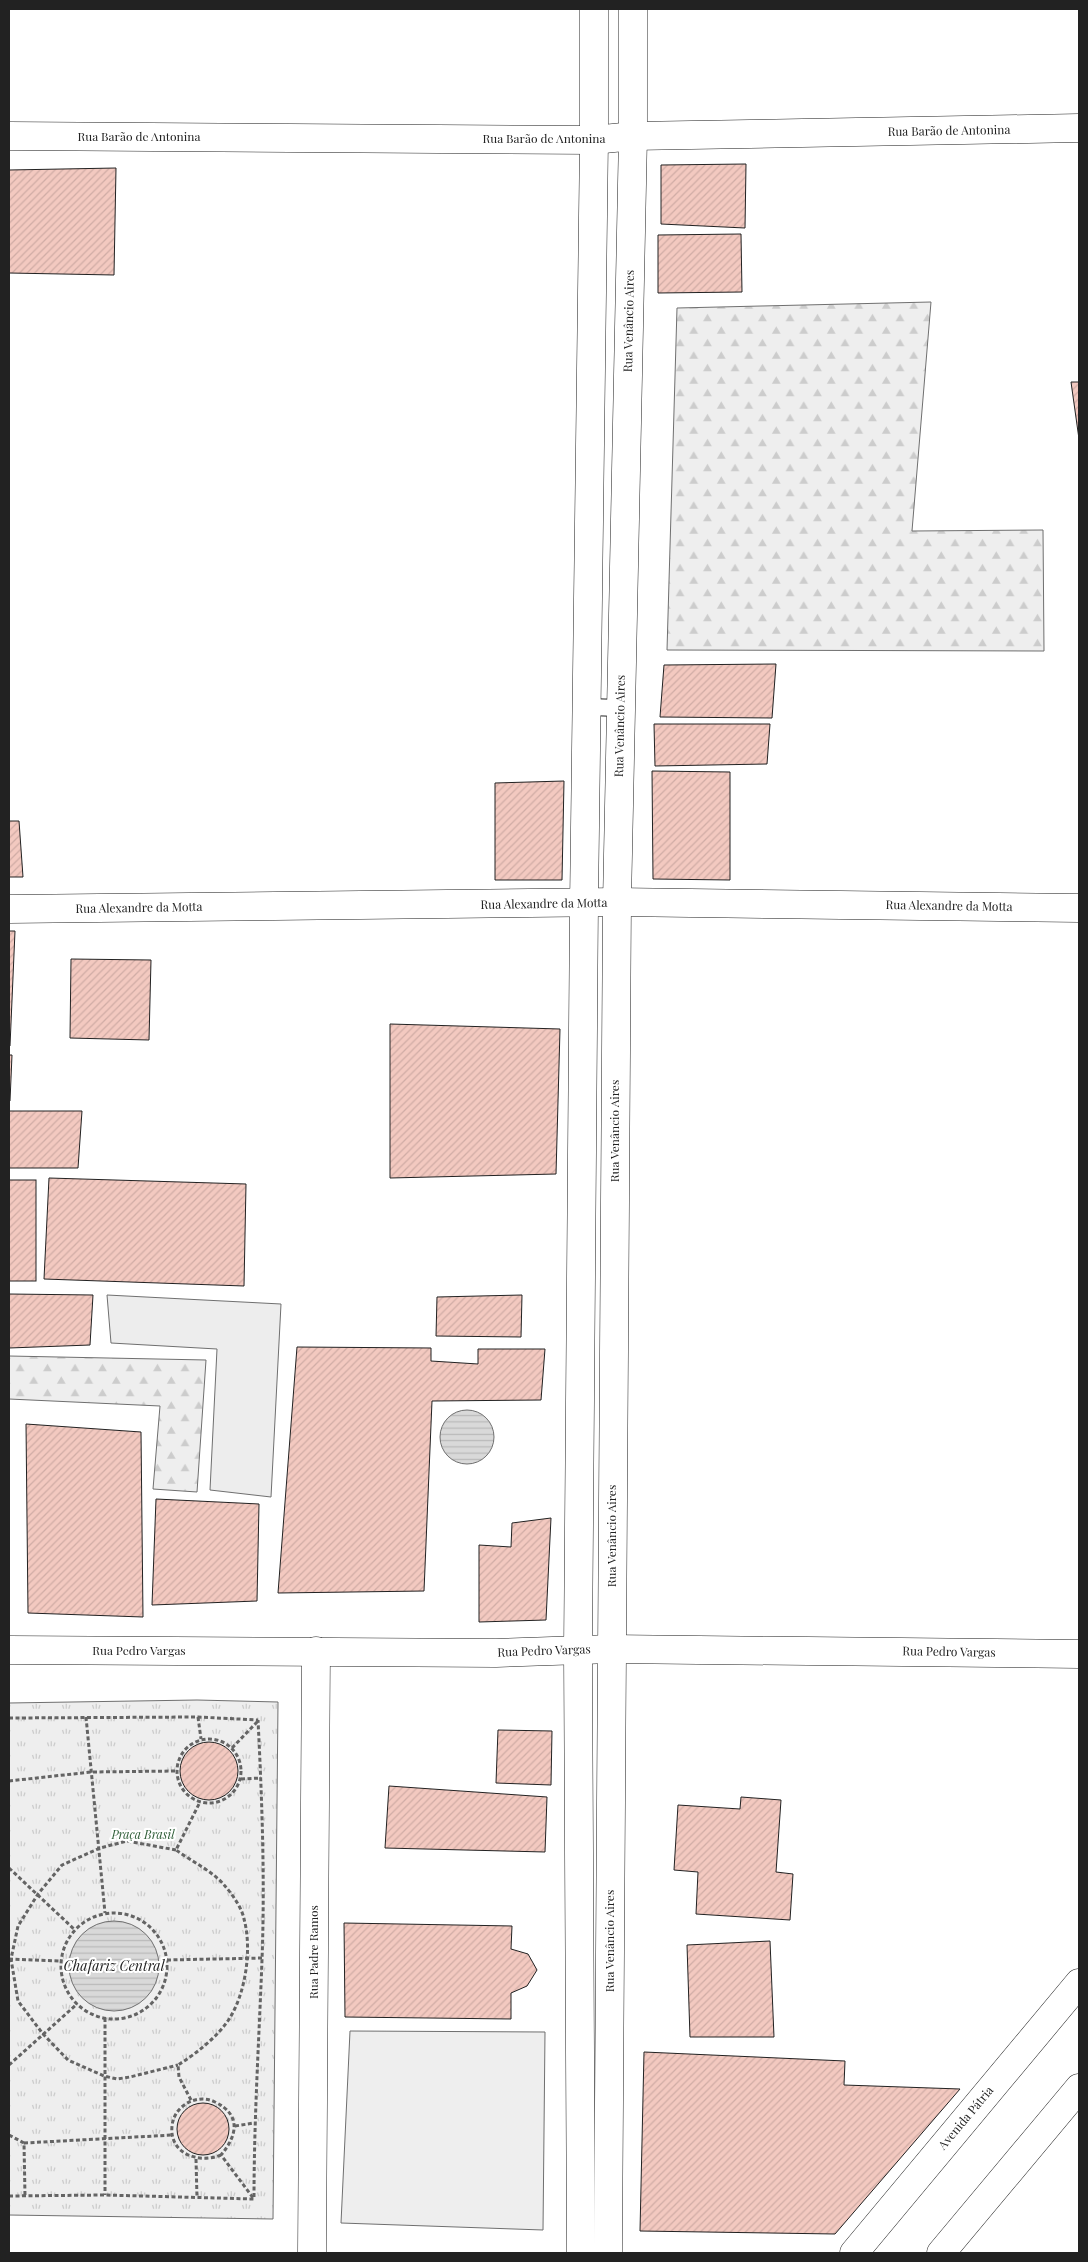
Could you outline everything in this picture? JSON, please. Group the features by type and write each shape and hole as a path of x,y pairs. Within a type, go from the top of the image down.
{"street":[{"path":"581,2253 578,1650 594,9"},
{"name":"Rua Venâncio Aires","path":"608,2253 617,902 633,136 633,9"},
{"name":"Rua Barão de Antonina","path":"9,136 594,140 633,136 1079,128"},
{"name":"Rua Alexandre da Motta","path":"9,909 584,904 617,902 1079,908"},
{"path":"582,1150 615,1149"},
{"path":"580,1400 613,1400"},
{"name":"Rua Pedro Vargas","path":"9,1650 496,1653 611,1649 1079,1654"},
{"name":"Rua Padre Ramos","path":"312,2253 316,1651"},
{"path":"580,1913 610,1914"},
{"name":"Avenida Pátria","path":"854,2253 1079,1984"},
{"path":"941,2253 1079,2088"}],"lane":[{"path":"587,708 621,708"}],"path":[{"path":"86,1717 105,1913"},
{"path":"198,1717 202,1740"},
{"path":"9,1718 198,1717 258,1720"},
{"path":"232,1748 258,1720"},
{"path":"254,2199 254,2123 262,1958 261,1778 258,1720"},
{"path":"213,1739 223,1742 232,1748 239,1757 242,1768 241,1779 236,1789 220,1802 200,1802 183,1790 178,1781 177,1771 183,1752 191,1744 213,1739"},
{"path":"9,1781 91,1772 177,1771"},
{"path":"241,1779 261,1778"},
{"path":"176,1850 200,1802"},
{"path":"127,1841 176,1850 213,1874 225,1886 236,1902 244,1918 245,1982 231,2016 205,2045 178,2065 117,2079 104,2076 68,2060 43,2034 18,2000 10,1959 18,1926 38,1894 62,1865 100,1848 127,1841"},
{"path":"9,1868 76,1930"},
{"path":"105,1913 122,1913 138,1918 152,1929 162,1943 167,1960 166,1977 160,1992 149,2006 128,2017 104,2018 90,2013 77,2004 62,1977 61,1961 66,1944 76,1930 89,1919 105,1913"},
{"path":"167,1960 262,1958"},
{"path":"10,1959 61,1961"},
{"path":"9,2066 77,2004"},
{"path":"104,2018 105,2195"},
{"path":"178,2065 179,2077 191,2100"},
{"path":"209,2098 220,2104 233,2118 235,2126 231,2142 221,2155 207,2160 196,2159 182,2150 173,2136 173,2122 183,2106 191,2100 209,2098"},
{"path":"235,2126 254,2123"},
{"path":"9,2135 24,2143 173,2136"},
{"path":"24,2143 25,2196"},
{"path":"221,2155 254,2199"},
{"path":"196,2159 197,2198"},
{"path":"9,2196 105,2195 254,2199"}],"green space":[{"path":"931,302 912,531 1043,530 1044,651 667,650 677,308"},
{"path":"9,1356 206,1360 197,1492 153,1489 160,1406 9,1399"},
{"name":"Praça Brasil","path":"197,1700 278,1702 273,2219 9,2215 9,1703"},
{"path":"350,2031 545,2032 543,2230 341,2223"}],"shaded area":[{"path":"107,1295 281,1304 271,1497 210,1490 217,1349 111,1343"}],"water":[{"path":"462,1410 472,1410 482,1414 490,1422 494,1437 490,1452 482,1460 472,1464 462,1464 452,1460 444,1452 440,1442 440,1432 444,1422 452,1414"},
{"name":"Chafariz Central","path":"114,1921 123,1922 139,1929 151,1941 158,1957 158,1975 151,1991 139,2003 123,2010 114,2011 105,2010 89,2003 77,1991 70,1975 69,1966 70,1957 77,1941 89,1929 105,1922"}],"building":[{"path":"746,164 745,228 661,224 661,165"},
{"path":"116,168 114,275 9,273 9,170"},
{"path":"741,234 742,292 658,293 658,235"},
{"path":"1071,382 1079,382 1079,439"},
{"path":"776,664 772,718 660,717 664,665"},
{"path":"654,724 770,724 767,764 655,766"},
{"path":"652,771 730,772 730,880 653,879"},
{"path":"564,781 562,880 495,880 495,783"},
{"path":"9,821 19,821 23,877 9,877"},
{"path":"9,931 15,931 10,1046 9,1046"},
{"path":"71,959 151,960 149,1040 70,1038"},
{"path":"390,1024 560,1029 556,1174 390,1178"},
{"path":"9,1055 12,1055 10,1101 9,1101"},
{"path":"9,1111 82,1111 78,1168 9,1168"},
{"path":"49,1178 246,1184 244,1286 44,1279"},
{"path":"9,1180 36,1180 36,1281 9,1281"},
{"path":"9,1294 93,1295 90,1345 9,1348"},
{"path":"522,1295 521,1337 436,1336 437,1297"},
{"path":"297,1347 431,1348 431,1361 478,1364 478,1349 545,1349 541,1400 432,1401 424,1591 278,1593"},
{"path":"26,1424 141,1432 143,1617 28,1613"},
{"path":"156,1499 259,1504 257,1601 152,1605"},
{"path":"551,1518 546,1620 479,1622 479,1545 511,1547 512,1523"},
{"path":"498,1730 552,1731 551,1785 496,1783"},
{"path":"203,1742 215,1742 230,1750 238,1765 238,1777 230,1792 215,1800 203,1800 188,1792 180,1777 180,1765 188,1750"},
{"path":"389,1786 547,1797 545,1852 385,1848"},
{"path":"741,1797 781,1800 776,1872 793,1874 790,1920 696,1914 698,1872 674,1870 678,1805 740,1809"},
{"path":"344,1923 512,1926 511,1949 528,1954 537,1970 527,1986 511,1993 511,2019 345,2017"},
{"path":"770,1941 774,2037 690,2037 687,1945"},
{"path":"644,2052 845,2061 844,2085 960,2089 835,2234 640,2231"},
{"path":"203,2103 213,2105 221,2111 227,2119 229,2129 227,2139 221,2147 213,2153 203,2155 193,2153 185,2147 179,2139 177,2129 179,2119 185,2111 193,2105"}]}
